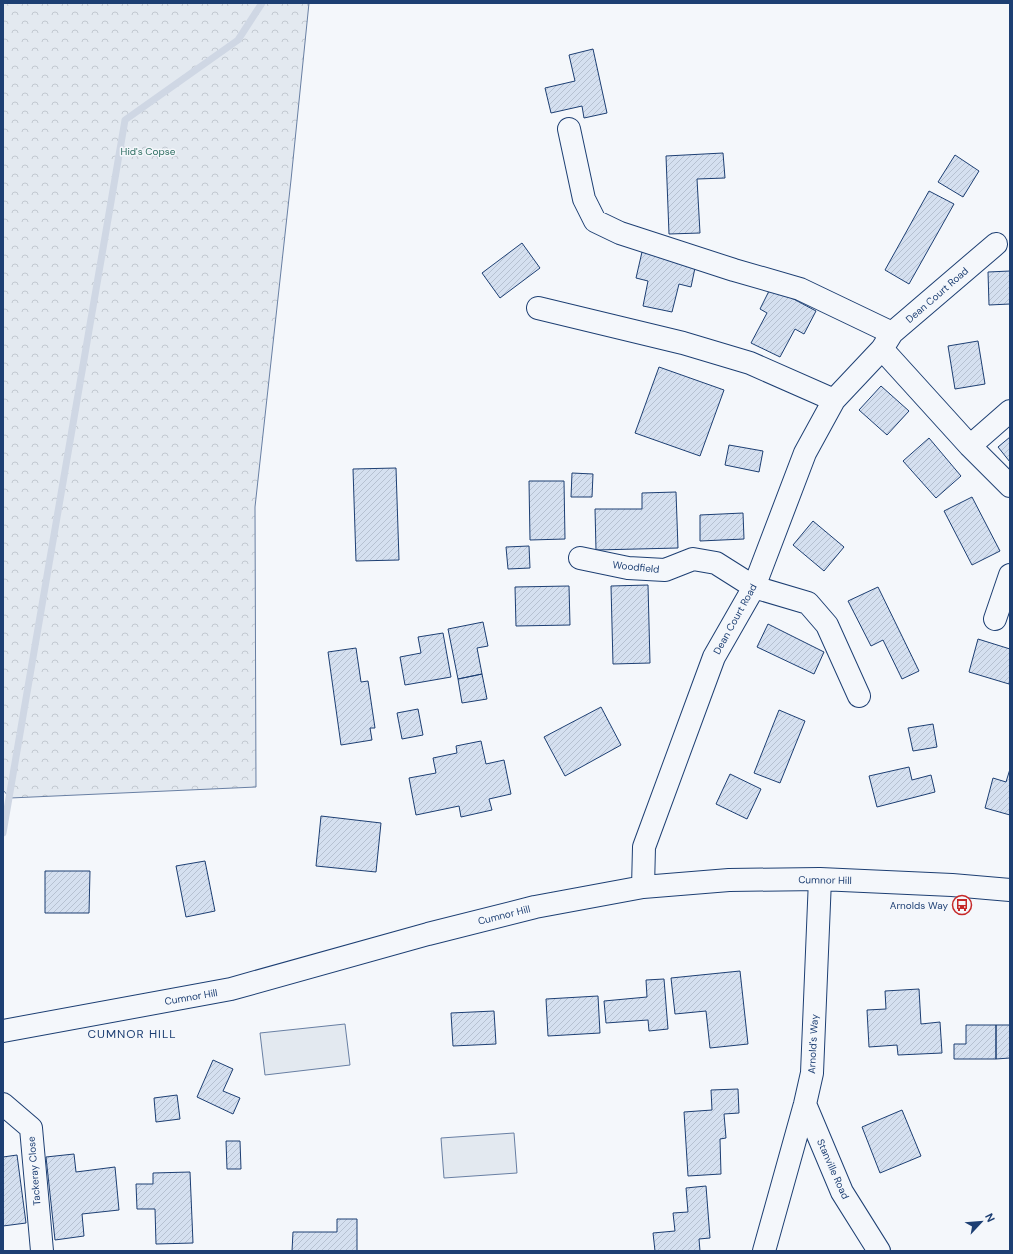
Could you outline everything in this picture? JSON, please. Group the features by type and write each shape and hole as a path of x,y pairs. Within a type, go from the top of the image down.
{"street":[{"path":"569,129 584,199 595,221 628,236 734,270 800,289 887,341 970,446 1010,486"},
{"name":"Dean Court Road","path":"643,887 644,847 714,657 754,587 805,454 834,400 887,341 996,244"},
{"path":"538,308 683,343 750,363 834,400"},
{"path":"970,446 1010,411"},
{"name":"Woodfield","path":"580,558 628,568 665,570 693,559 716,563 754,587 808,603 827,625 859,696"},
{"path":"995,619 1010,575"},
{"name":"Cumnor Hill","path":"5,1036 231,989 428,934 535,907 643,887 730,880 820,879 952,885 1010,890"},
{"name":"Arnold's Way","path":"764,1251 805,1104 812,1073 820,879"},
{"name":"Tackeray Close","path":"3,1104 31,1128 42,1251"},
{"name":"Stanville Road","path":"805,1104 842,1192 879,1251"}],"green space":[{"name":"Hid's Copse","path":"3,3 309,3 255,507 256,787 10,798 3,790"},
{"path":"345,1024 350,1065 265,1075 260,1033"},
{"path":"514,1133 517,1173 444,1178 441,1138"}],"building":[{"path":"593,49 607,113 584,118 582,106 551,113 545,88 575,81 569,55"},
{"path":"723,153 725,178 697,179 700,233 669,234 666,156"},
{"path":"955,155 979,171 963,197 938,182"},
{"path":"929,191 954,204 909,284 885,270"},
{"path":"522,243 540,268 500,298 482,273"},
{"path":"642,252 696,263 691,287 679,284 672,312 643,306 648,281 636,278"},
{"path":"1010,271 1010,304 989,305 988,272"},
{"path":"771,287 816,311 804,334 795,329 780,357 751,343 767,313 760,309"},
{"path":"978,341 985,384 955,389 948,346"},
{"path":"659,367 724,390 700,456 635,433"},
{"path":"881,386 909,411 887,435 859,410"},
{"path":"1010,437 1010,462 998,447"},
{"path":"929,438 961,476 936,498 903,461"},
{"path":"729,445 763,451 759,472 725,465"},
{"path":"396,468 399,560 356,561 353,469"},
{"path":"572,473 593,474 592,497 571,497"},
{"path":"529,481 564,481 565,539 530,540"},
{"path":"676,492 678,548 596,550 595,509 642,509 642,493"},
{"path":"972,497 1000,551 972,565 944,511"},
{"path":"743,513 744,539 700,541 700,515"},
{"path":"813,521 844,547 824,571 793,545"},
{"path":"529,546 530,568 508,569 506,547"},
{"path":"648,585 650,663 613,664 611,586"},
{"path":"569,586 570,625 516,626 515,587"},
{"path":"878,587 919,671 902,679 883,640 871,646 848,601"},
{"path":"483,622 488,646 477,648 482,674 458,679 448,629"},
{"path":"768,624 824,652 814,674 757,647"},
{"path":"443,633 451,677 405,685 400,657 421,653 418,637"},
{"path":"978,639 1010,649 1009,684 969,672"},
{"path":"356,648 361,682 368,681 375,728 370,728 372,740 341,745 328,652"},
{"path":"482,674 487,699 462,703 458,679"},
{"path":"601,707 621,745 565,776 544,737"},
{"path":"418,709 423,735 402,739 397,713"},
{"path":"779,710 805,721 780,783 754,773"},
{"path":"933,724 937,747 913,751 908,728"},
{"path":"481,741 486,764 504,760 511,794 489,799 492,810 461,817 459,806 416,815 409,778 436,773 433,758 457,753 456,746"},
{"path":"909,767 912,780 931,775 935,792 877,807 869,776"},
{"path":"1010,769 1010,815 985,808 993,778 1006,782"},
{"path":"730,774 761,789 747,819 716,804"},
{"path":"321,816 381,823 376,872 316,866"},
{"path":"205,861 215,911 186,917 176,866"},
{"path":"45,871 90,871 89,913 45,913"},
{"path":"740,971 748,1044 710,1048 706,1011 675,1014 671,978"},
{"path":"664,979 668,1029 649,1031 648,1020 606,1023 604,1001 647,997 646,980"},
{"path":"919,989 921,1024 940,1022 942,1053 898,1055 897,1045 869,1047 867,1010 886,1009 885,991"},
{"path":"598,996 600,1033 548,1036 546,999"},
{"path":"494,1011 496,1044 453,1046 451,1013"},
{"path":"966,1025 996,1025 996,1059 954,1059 954,1044 966,1044"},
{"path":"996,1025 1010,1025 1010,1058 996,1059"},
{"path":"213,1060 233,1069 223,1091 240,1098 233,1114 197,1097"},
{"path":"738,1089 739,1113 724,1114 726,1138 720,1139 721,1174 688,1176 684,1112 712,1110 711,1090"},
{"path":"177,1095 180,1119 156,1122 154,1098"},
{"path":"902,1110 921,1156 880,1173 862,1127"},
{"path":"226,1141 240,1141 241,1169 227,1169"},
{"path":"74,1154 76,1172 115,1167 119,1210 82,1214 84,1236 55,1240 46,1157"},
{"path":"17,1155 26,1223 3,1226 3,1157"},
{"path":"190,1172 193,1243 156,1244 155,1209 137,1209 136,1184 153,1184 153,1173"},
{"path":"706,1186 710,1238 699,1239 700,1251 655,1251 653,1233 675,1231 673,1213 688,1212 686,1188"},
{"path":"337,1219 357,1219 357,1251 292,1251 293,1232 337,1232"}],"waterway":[{"path":"3,833 125,120 238,40 262,3"}],"place":[{"name":"Arnolds Way","path":"962,905"}],"district":[{"name":"CUMNOR HILL","path":"132,1034"}]}
